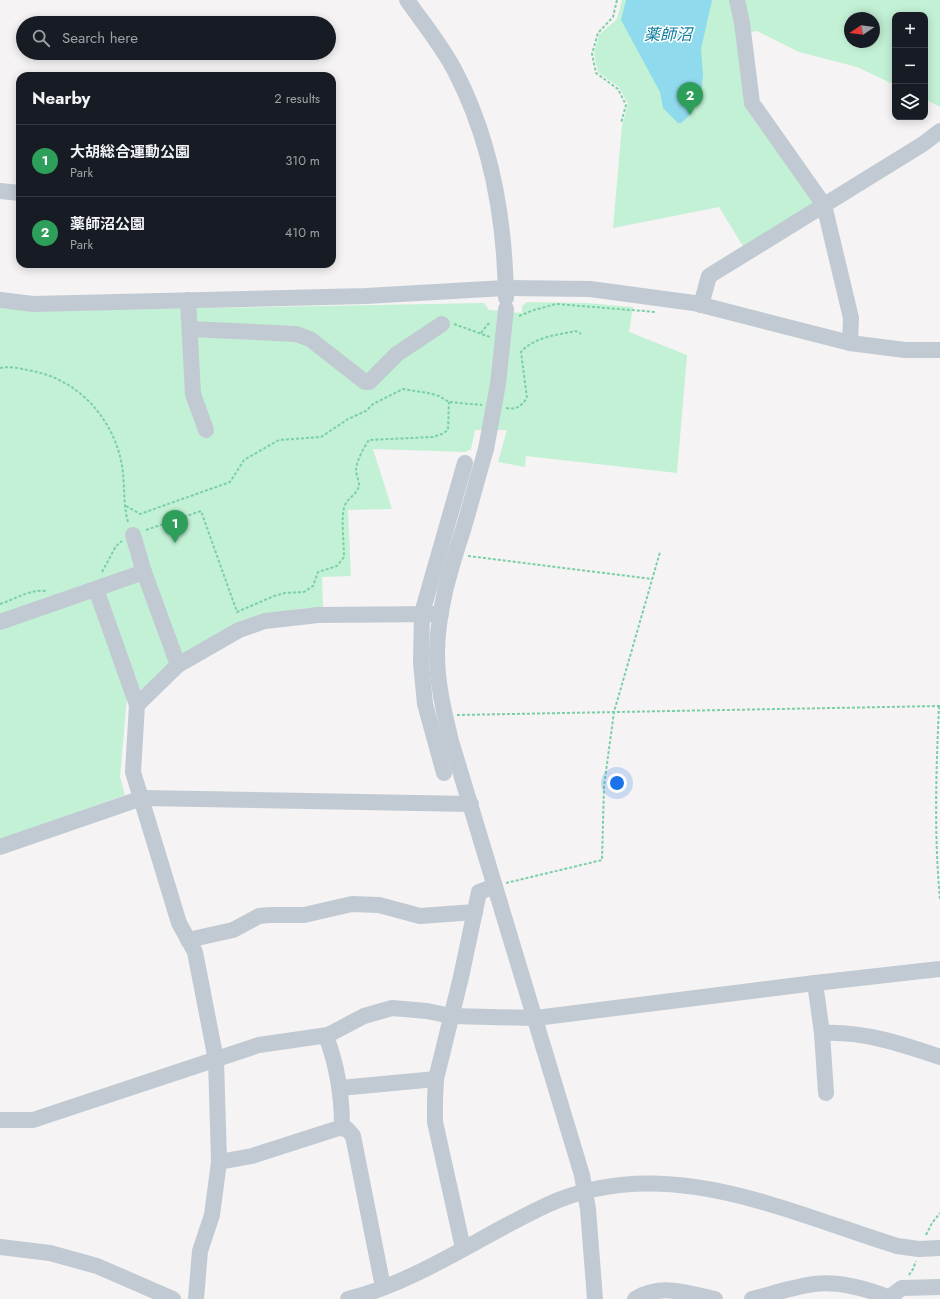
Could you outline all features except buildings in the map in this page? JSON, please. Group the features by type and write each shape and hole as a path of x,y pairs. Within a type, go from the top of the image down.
{"street":[{"path":"407,0 454,70 482,136 498,206 505,288 511,313 486,448 422,613 421,663 425,704 471,804 582,1175 588,1209 595,1299"},
{"path":"737,0 742,23 752,103 796,176 824,205 851,318 850,343"},
{"path":"701,305 709,276 940,132"},
{"path":"0,191 16,193"},
{"path":"0,300 33,304 366,296 505,288 590,289 701,305 850,343 906,350 940,350"},
{"path":"188,300 193,394 206,430"},
{"path":"190,330 296,334 310,339 365,382 369,382 397,354 442,324"},
{"path":"444,773 443,708 437,654 441,614 455,554 465,463"},
{"path":"132,535 178,665"},
{"path":"0,622 98,582 144,572"},
{"path":"98,582 138,705 133,772 179,924 195,952 216,1060 219,1162 212,1215 200,1251 196,1299"},
{"path":"138,705 178,665 239,630 265,621 318,616 422,613 441,614"},
{"path":"425,704 443,708"},
{"path":"0,847 142,798 471,804"},
{"path":"463,1248 435,1122 436,1079 479,892 496,886"},
{"path":"188,940 233,930 259,916 270,914 304,915 352,904 379,905 420,916 475,912"},
{"path":"0,1120 33,1120 258,1045 326,1036 364,1016 392,1008 426,1011 451,1016 536,1018 940,969"},
{"path":"815,983 822,1033 826,1093"},
{"path":"822,1033 836,1032 887,1041 940,1057"},
{"path":"326,1036 336,1065 340,1088 342,1127"},
{"path":"340,1088 436,1079"},
{"path":"219,1162 252,1156 342,1127 347,1129 353,1136 383,1287"},
{"path":"348,1299 383,1287 426,1268 547,1205 585,1191 626,1183 646,1182 681,1184 714,1189 898,1246 919,1250 940,1248"},
{"path":"0,1247 50,1253 97,1266 173,1299"},
{"path":"752,1299 816,1284 855,1287 892,1296 940,1287"},
{"path":"635,1299 652,1291 664,1289 715,1299"}],"path":[{"path":"617,0 613,17 598,33 592,54 596,73 618,89 626,105 620,122"},
{"path":"511,313 534,310 556,304 639,312 662,312"},
{"path":"481,333 488,324 495,322"},
{"path":"442,324 454,324 481,333 495,340"},
{"path":"498,407 513,409 521,406 527,398 522,352 526,346 535,341 576,331 581,334"},
{"path":"515,349 522,352"},
{"path":"0,368 39,372 58,379 75,389 101,414 113,434 120,458 126,506 125,512 132,535"},
{"path":"126,506 140,514 230,482 244,460 279,440 321,437 348,419 366,411 373,404 403,389 428,392 449,402 483,405"},
{"path":"98,582 116,546 132,535 202,511 237,612 274,596 285,593 304,592 313,586 318,572 336,566 344,557 344,508 347,500 357,491 359,485 356,465 361,458 362,450 369,440 434,437 442,434 448,430 449,426 449,402"},
{"path":"496,886 602,860 604,786 614,712 660,552"},
{"path":"455,554 652,580"},
{"path":"0,604 14,600 30,591 39,590 50,592"},
{"path":"443,708 614,712 939,706 935,803 936,855 940,899"},
{"path":"892,1296 913,1269 919,1250 932,1223 940,1212"}],"green space":[{"path":"622,0 940,0 940,107 928,101 928,12 892,12 892,84 857,67 799,52 757,31 744,33 749,105 815,203 744,248 719,207 613,228 622,125 628,104 619,87 598,72 594,53 599,35 617,19"},
{"path":"527,302 586,303 633,307 629,332 687,355 677,473 526,456 525,467 498,462 507,430 475,430 471,449 465,452 373,449 392,509 348,510 351,576 322,577 323,608 306,608 257,615 182,654 143,688 127,697 120,777 125,795 0,840 0,308 42,311 484,303 489,310 522,313 522,306"}],"water":[{"name":"薬師沼","path":"626,0 712,0 701,49 703,75 701,95 690,115 681,123 678,123 663,108 660,92 621,20"}],"place":[{"name":"薬師沼公園","path":"690,115"},
{"name":"大胡総合運動公園","path":"175,543"}]}
